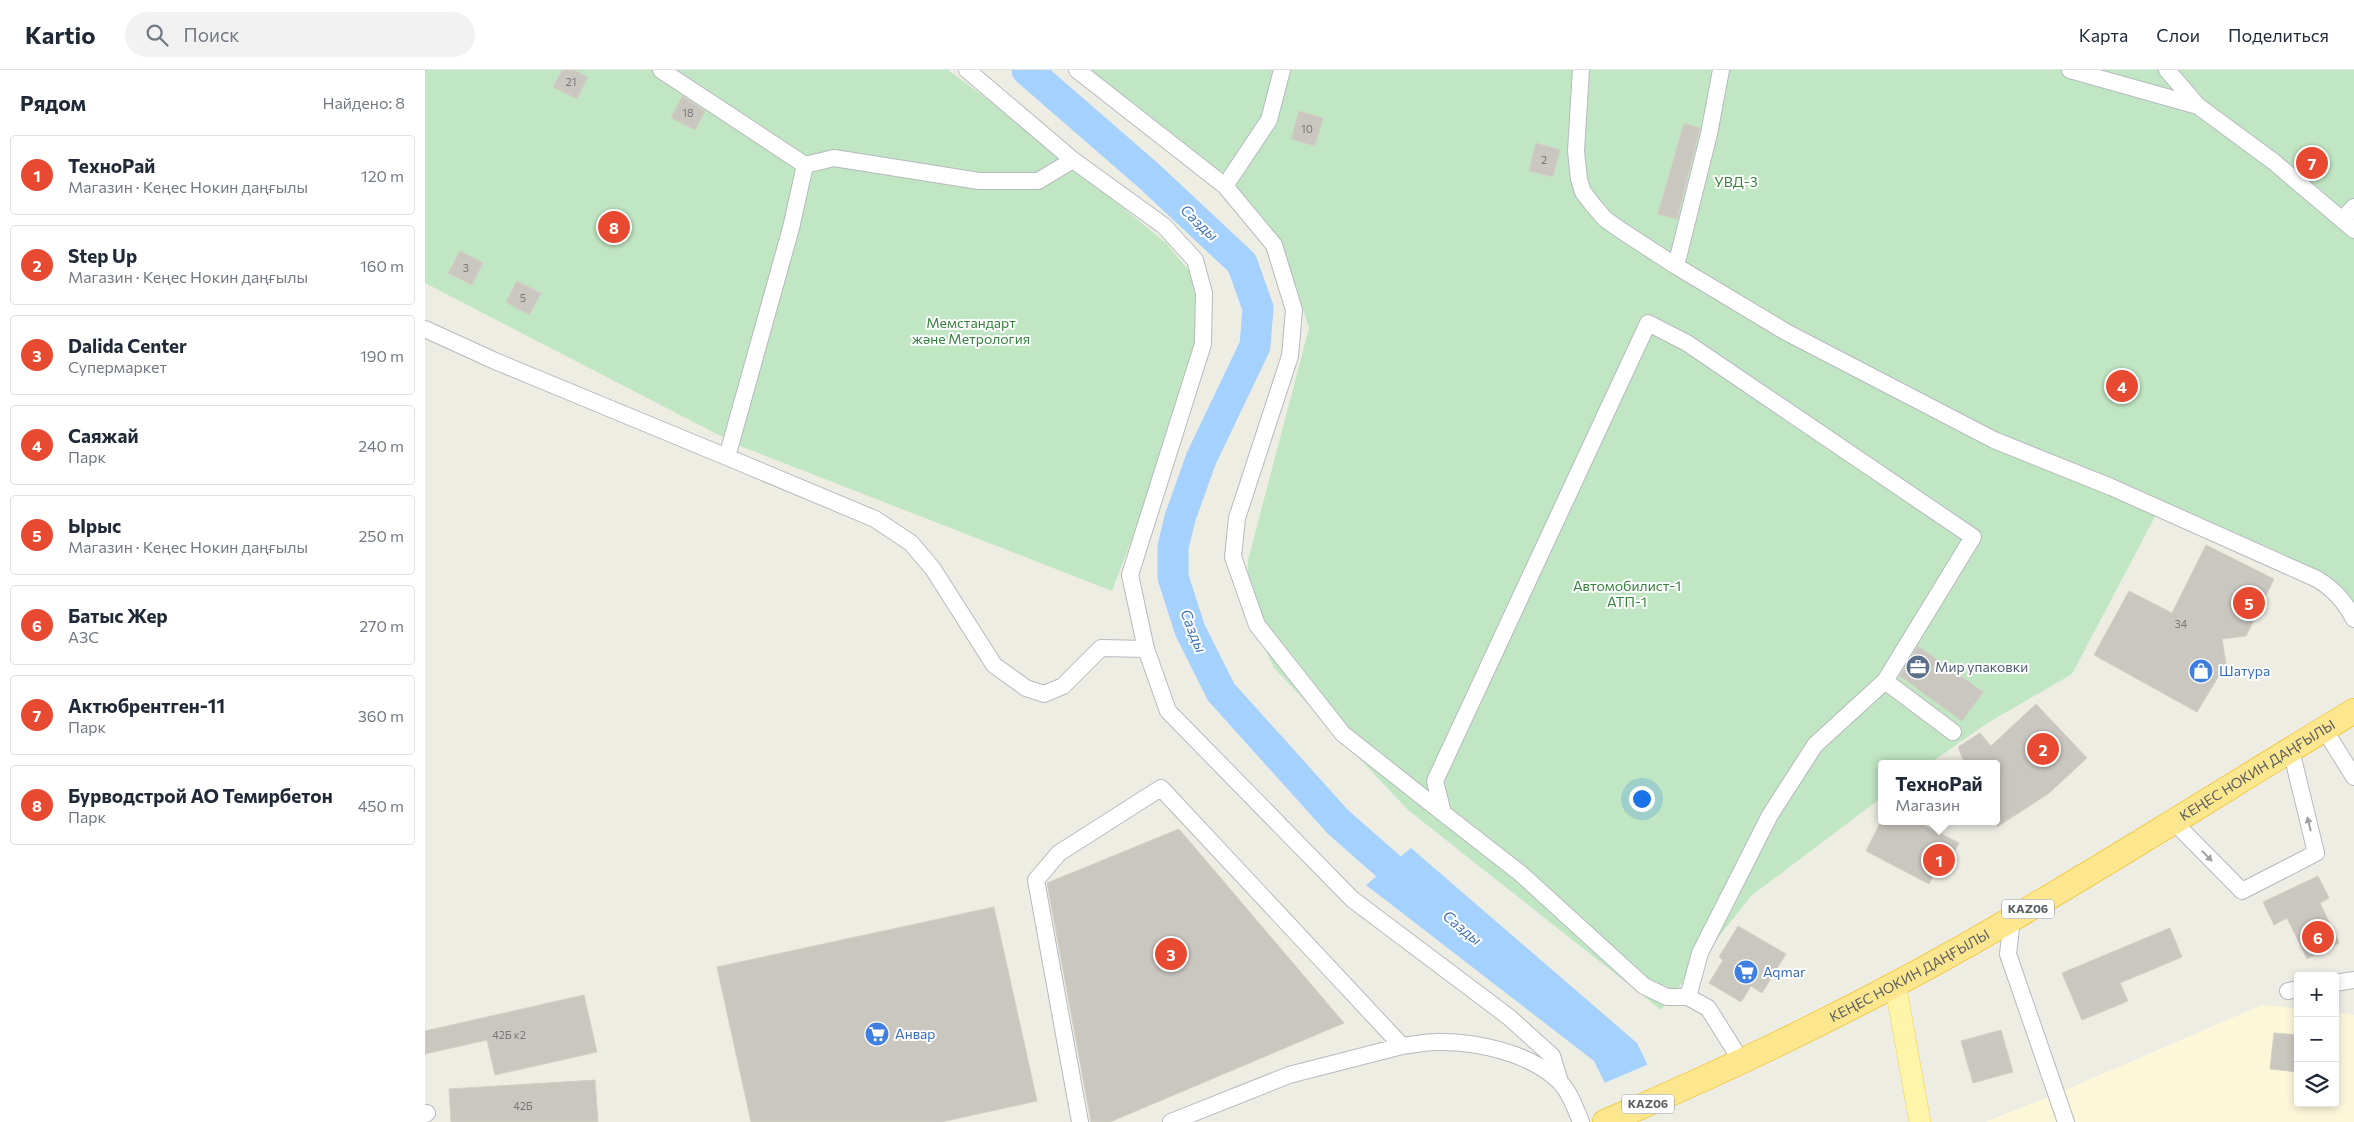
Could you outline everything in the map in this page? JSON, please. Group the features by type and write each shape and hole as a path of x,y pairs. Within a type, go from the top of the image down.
{"highway":[{"name":"КЕҢЕС НОКИН ДАҢҒЫЛЫ","path":"1605,1122 1742,1062 1895,983 2012,919 2354,711"}],"main road":[{"path":"1895,983 1920,1122"}],"street":[{"path":"661,70 805,165 834,158 979,181 1038,181 1073,160"},
{"path":"967,70 1073,160 1164,226 1195,260 1204,293 1203,344 1130,575 1147,649 1168,711 1352,899 1510,1018 1552,1056 1560,1082"},
{"path":"1077,70 1225,186 1274,245 1294,310 1290,356 1237,518 1233,557 1257,625 1343,734 1520,873 1644,986 1667,997 1689,996 1708,1008 1742,1062"},
{"path":"1225,186 1269,120 1282,70"},
{"path":"1581,70 1577,151 1579,179 1583,192 1605,219 1677,266 1786,332 1995,440 2111,487 2317,579 2343,599 2354,618"},
{"path":"1677,266 1709,134 1721,70"},
{"path":"2071,70 2197,106"},
{"path":"2167,70 2197,106 2274,162 2348,225 2354,207"},
{"path":"727,457 789,236 805,165"},
{"path":"1443,813 1435,781 1648,323 1687,343 1973,537 1885,682 1815,744 1770,815 1700,953 1689,996"},
{"path":"425,329 495,361 875,519 911,543 933,569 994,665 1026,688 1044,694 1063,686 1101,648 1147,649"},
{"path":"1885,682 1953,732"},
{"path":"2325,729 2354,777"},
{"path":"2173,821 2242,891 2316,853 2291,750"},
{"path":"1080,1122 1036,880 1059,853 1161,788 1402,1046"},
{"path":"2012,919 2008,954 2066,1122"},
{"path":"2339,982 2354,980"},
{"path":"1171,1122 1289,1075 1402,1046 1437,1042 1472,1046 1522,1056 1540,1066 1560,1082 1567,1092 1581,1122"}],"shaded area":[{"path":"2262,1005 2294,1008 2294,1107 2339,1107 2339,1013 2354,1015 2354,1122 1985,1122 2056,1094"}],"green space":[{"name":"Мемстандарт және Метрология","path":"425,70 948,70 1021,124 1166,243 1201,285 1198,366 1112,591 740,446 425,283"},
{"path":"1074,70 2354,70 2354,627 2317,579 2159,509 2072,674 1986,724 1935,760 1878,760 1878,800 1751,896 1661,1010 1408,810 1274,668 1246,607 1248,560 1309,328 1289,266 1253,211"}],"water":[{"path":"1411,848 1637,1043 1675,1122 1624,1122 1594,1061 1366,885"}],"pier":[{"path":"1649,1064 1678,1122 1621,1122 1602,1084"}],"building":[{"path":"562,70 574,70 588,77 577,99 553,87"},
{"path":"682,96 705,111 695,130 671,118"},
{"path":"1299,111 1323,118 1315,146 1291,139"},
{"path":"1684,123 1700,128 1677,219 1658,214"},
{"path":"1536,143 1560,150 1553,177 1529,171"},
{"path":"460,251 483,263 472,285 448,273"},
{"path":"517,281 541,293 529,315 506,302"},
{"path":"2206,545 2274,579 2246,636 2222,639 2226,664 2197,712 2094,655 2129,591 2172,613"},
{"path":"1918,646 1983,692 1962,721 1900,676"},
{"path":"2036,704 2087,758 2048,794 1997,827 1997,825 2000,825 2000,760 1963,760 1958,747 1980,733 1991,746"},
{"path":"1879,825 1924,825 1959,843 1944,872 1937,869 1929,884 1866,851"},
{"path":"1179,829 1344,1023 1110,1122 1091,1122 1047,883"},
{"path":"2318,876 2329,898 2320,903 2339,943 2307,959 2287,918 2274,925 2263,902"},
{"name":"Анвар","path":"994,907 1037,1101 941,1122 751,1122 717,967"},
{"name":"Aqmar","path":"1738,926 1786,954 1762,993 1751,986 1741,1002 1709,983 1723,960 1719,957"},
{"path":"2170,928 2182,957 2120,983 2128,1001 2082,1020 2062,973"},
{"path":"584,995 597,1052 495,1075 487,1040 425,1054 425,1031"},
{"path":"2001,1030 2013,1072 1973,1083 1961,1041"},
{"path":"2274,1033 2294,1035 2294,1072 2270,1069"},
{"path":"595,1080 598,1122 451,1122 449,1089"}],"waterway":[{"name":"Сазды","path":"1027,70 1149,176 1242,263 1258,308 1255,346 1201,459 1180,518 1173,547 1173,577 1190,630 1221,692 1338,822 1420,894"}],"place":[{"name":"Актюбрентген-11","path":"2312,163"},
{"name":"Бурводстрой АО Темирбетон","path":"614,227"},
{"name":"Саяжай","path":"2122,386"},
{"name":"Ырыс","path":"2249,603"},
{"name":"Мир упаковки","path":"1918,667"},
{"name":"Шатура","path":"2201,671"},
{"name":"Step Up","path":"2043,749"},
{"name":"ТехноРай","path":"1939,860"},
{"name":"Батыс Жер","path":"2318,937"},
{"name":"Dalida Center","path":"1171,954"},
{"name":"Aqmar","path":"1746,972"},
{"name":"Анвар","path":"877,1034"}],"park label":[{"name":"УВД-3","path":"1736,182"},
{"name":"Автомобилист-1 АТП-1","path":"1627,594"}]}
